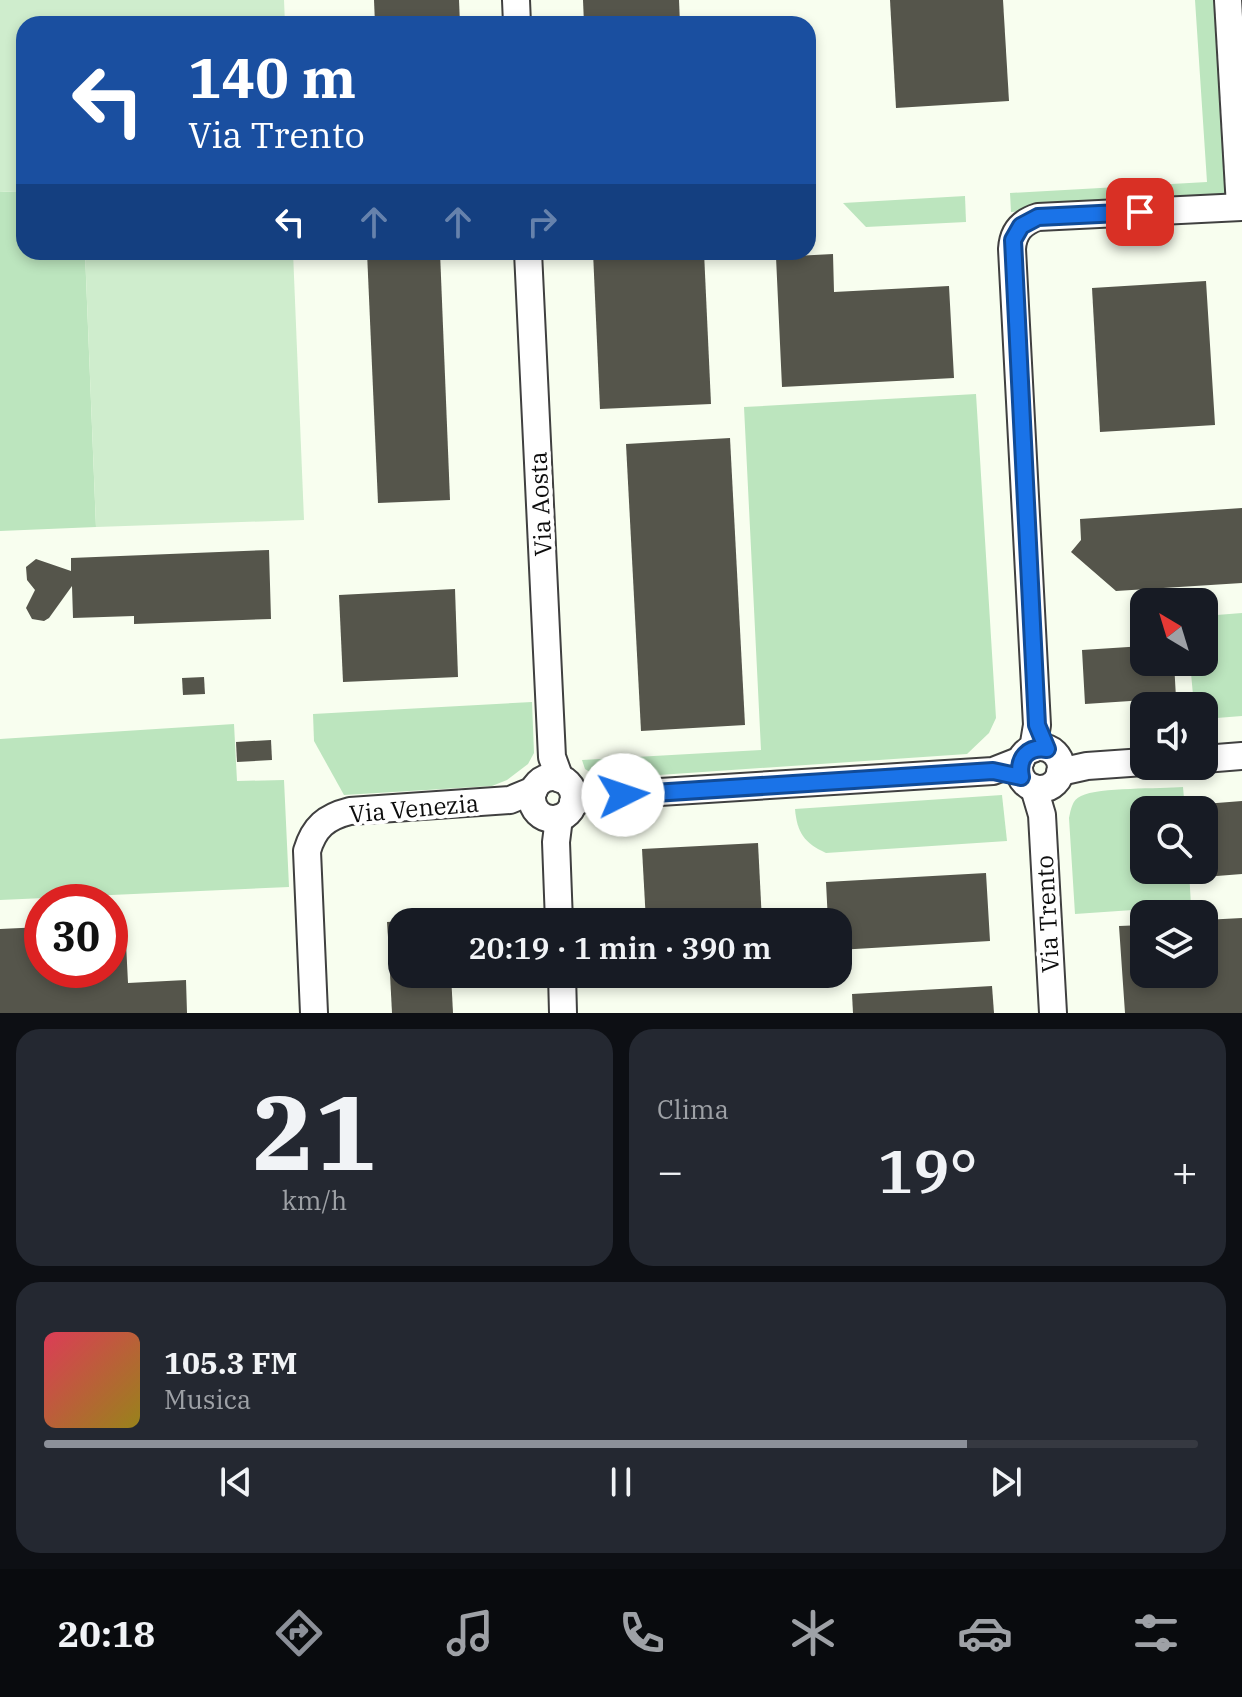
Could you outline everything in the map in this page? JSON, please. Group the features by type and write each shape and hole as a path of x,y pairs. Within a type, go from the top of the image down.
{"street":[{"path":"1228,0 1241,207"},
{"name":"Via Trento","path":"1053,1013 1012,249 1015,233 1038,217 1241,207"},
{"name":"Via Aosta","path":"528,260 558,908"},
{"path":"1218,758 1242,756"},
{"path":"1040,763 1087,766 1130,763"},
{"name":"Via Venezia","path":"314,1013 307,851 312,835 321,823 334,815 350,811 993,771 1040,763"},
{"path":"562,988 563,1013"}],"green space":[{"path":"0,0 284,0 285,16 16,16 16,191 0,192"},
{"path":"1195,0 1214,0 1227,200 1011,212 1010,193 1207,182"},
{"path":"16,191 16,260 85,260 96,527 0,531 0,192"},
{"path":"965,196 966,222 866,227 843,203"},
{"path":"85,260 293,260 304,520 96,527"},
{"path":"976,394 996,718 989,733 967,754 601,779 585,769 582,760 761,750 744,407"},
{"path":"1242,613 1242,716 1218,718 1218,692 1193,692 1191,676 1218,676 1218,615"},
{"path":"532,702 534,753 528,764 507,780 492,786 344,795 314,741 313,714"},
{"path":"234,724 237,781 284,780 289,887 128,894 128,884 24,884 24,899 0,900 0,739"},
{"path":"1183,787 1184,796 1130,796 1130,884 1190,884 1191,900 1130,900 1130,910 1075,914 1069,818 1072,805 1081,796 1090,793"},
{"path":"1002,795 1007,841 826,853 803,836 795,809"}],"building":[{"path":"374,0 459,0 460,16 375,16"},
{"path":"583,0 679,0 680,16 584,16"},
{"path":"890,0 1003,0 1009,101 896,108"},
{"path":"833,254 834,292 949,286 954,378 782,387 776,260 816,260 816,255"},
{"path":"367,260 440,260 450,500 378,503"},
{"path":"593,260 704,260 711,404 600,409"},
{"path":"1206,281 1215,425 1100,432 1092,288"},
{"path":"730,438 745,725 641,731 626,444"},
{"path":"1242,508 1242,583 1116,591 1071,552 1081,540 1080,519"},
{"path":"269,550 271,619 134,624 134,616 73,618 72,586 44,621 32,619 26,608 35,590 27,580 26,567 36,559 71,571 71,558"},
{"path":"455,589 458,677 343,682 339,595"},
{"path":"1130,647 1130,676 1175,676 1176,692 1130,692 1130,701 1085,704 1082,650"},
{"path":"204,677 205,694 183,695 182,678"},
{"path":"271,740 272,760 237,762 236,742"},
{"path":"1242,801 1242,874 1218,876 1218,803"},
{"path":"758,843 761,908 645,908 642,849"},
{"path":"986,873 990,941 852,949 852,908 827,908 826,882"},
{"path":"1242,918 1242,1013 1125,1013 1119,926 1130,926 1130,988 1218,988 1218,919"},
{"path":"24,928 24,988 128,988 128,983 186,980 187,1013 0,1013 0,929"},
{"path":"992,986 994,1013 853,1013 852,994"},
{"path":"391,988 452,988 453,1013 392,1013"}],"route":[{"path":"623,795 993,771 1021,777 1023,756 1033,749 1047,749 1037,725 1013,240 1021,226 1032,218 1140,212"}]}
